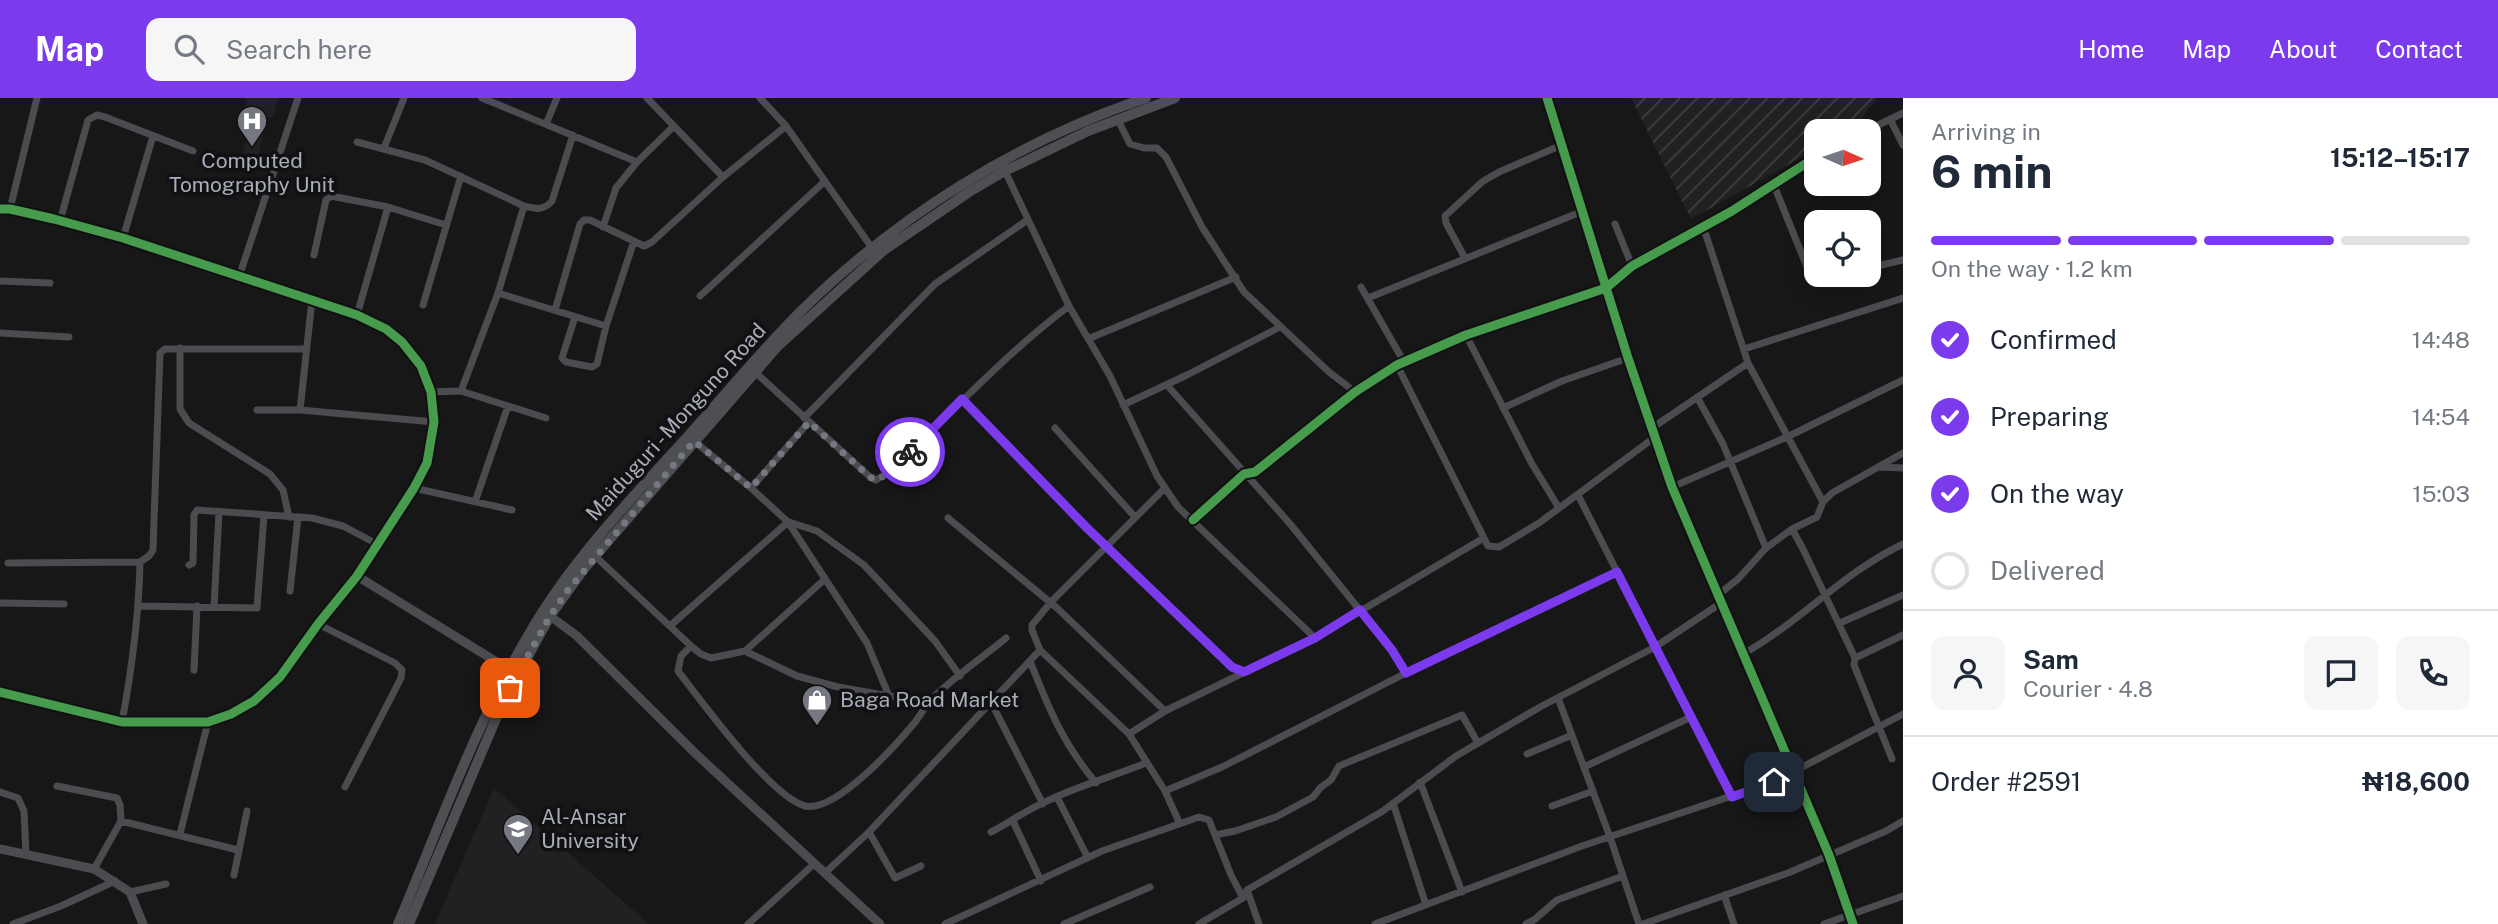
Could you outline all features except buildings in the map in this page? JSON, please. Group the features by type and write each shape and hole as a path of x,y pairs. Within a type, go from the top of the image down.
{"main road":[{"name":"Maiduguri - Monguno Road","path":"410,924 531,630 576,565 747,368 800,312 872,248 918,213 986,171 1070,128 1146,98"},
{"name":"Maiduguri - Monguno Road","path":"398,924 470,752 513,672 550,616 595,556 755,372 811,315 884,250 969,192 1005,171 1088,131 1170,99"}],"street":[{"path":"0,692 122,722 208,722 231,714 254,701 281,677 318,624 357,576 414,488 427,463 434,422 431,392 421,366 402,342 386,329 357,315 123,238 5,209 37,98"},
{"path":"239,277 298,98"},
{"path":"384,148 404,98"},
{"path":"482,98 638,162"},
{"path":"546,124 557,98"},
{"path":"647,98 723,177"},
{"path":"760,98 786,126 872,248"},
{"path":"1547,98 1672,487 1829,855 1852,920"},
{"path":"1881,123 1903,113"},
{"path":"60,221 88,120 97,116 105,117 193,151"},
{"path":"1890,118 1903,145"},
{"path":"1118,120 1130,144 1157,148 1166,157 1202,227 1244,292 1354,392"},
{"path":"603,227 616,188 674,125"},
{"path":"555,310 580,224 584,220 590,220 643,246 652,242 723,177 786,126"},
{"path":"358,142 425,160 524,206 538,209 546,207 552,201 573,135"},
{"path":"123,238 153,136"},
{"path":"1465,258 1446,223 1445,216 1482,182 1562,145"},
{"path":"1193,520 1244,474 1255,472 1354,392 1400,363 1466,335 1606,288 1632,266 1804,164"},
{"path":"1005,171 1026,221 1164,489 1315,638"},
{"path":"423,305 461,176"},
{"path":"700,296 825,181"},
{"path":"1773,183 1804,260"},
{"path":"314,255 326,200 331,196 388,207 446,225"},
{"path":"461,391 498,293 524,206"},
{"path":"357,315 388,207"},
{"path":"1368,298 1583,211"},
{"path":"751,488 807,420 935,285 1026,221"},
{"path":"1615,224 1632,266"},
{"path":"1703,226 1748,363 1823,502"},
{"path":"575,317 562,358 566,362 592,367 597,364 606,326 634,241"},
{"path":"1881,265 1903,260"},
{"path":"1088,339 1236,277"},
{"path":"0,281 50,283"},
{"path":"1361,287 1400,363 1482,539 1488,546 1499,547 1539,523 1655,437"},
{"path":"498,293 606,326"},
{"path":"1744,349 1903,298"},
{"path":"299,410 312,300"},
{"path":"755,372 876,480 923,440 1027,338 1069,306"},
{"path":"1123,405 1167,386 1280,327"},
{"path":"0,333 69,337"},
{"path":"1466,335 1532,464 1559,508"},
{"path":"180,348 180,409 184,417 189,424 270,474 283,490 289,517"},
{"path":"8,563 140,562 149,556 153,550 160,353 164,349 306,349"},
{"path":"1503,408 1562,381 1629,358"},
{"path":"1652,428 1748,363"},
{"path":"1672,487 1787,437 1829,414 1903,380"},
{"path":"1167,386 1291,525 1392,650 1406,673"},
{"path":"431,392 461,391 546,418"},
{"path":"1697,397 1723,444 1766,548"},
{"path":"962,399 1105,546 1232,667 1244,672"},
{"path":"475,502 508,406"},
{"path":"257,410 299,410 434,422"},
{"path":"1055,428 1135,517"},
{"path":"694,441 788,522 867,643 889,696"},
{"path":"1199,924 1293,862 1343,836 1393,803 1455,756 1655,648 1719,599 1766,548 1792,529 1817,517 1823,502 1832,493 1903,453"},
{"path":"1876,467 1903,468"},
{"path":"414,488 512,510"},
{"path":"1164,489 1051,602 1032,625 1032,630 1040,650 1129,734 1165,791 1180,822"},
{"path":"1578,495 1732,797"},
{"path":"188,565 193,563 195,555 195,512 298,517 342,526 377,544"},
{"path":"214,607 219,512"},
{"path":"139,606 257,608 264,515"},
{"path":"290,591 298,517"},
{"path":"948,518 1051,602 1165,711"},
{"path":"671,625 788,522"},
{"path":"788,522 817,531 864,565 935,641 960,676"},
{"path":"1792,529 1840,623 1892,759"},
{"path":"1129,734 1165,711 1315,638 1482,539"},
{"path":"1743,654 1773,638 1825,593 1879,555 1903,544"},
{"path":"595,556 701,654 711,657 745,651 797,676 838,687 929,703"},
{"path":"122,722 139,606 140,562"},
{"path":"1165,791 1234,761 1406,673 1617,572"},
{"path":"357,576 513,672"},
{"path":"745,651 825,579"},
{"path":"1840,623 1903,595"},
{"path":"0,603 64,604"},
{"path":"194,670 197,606"},
{"path":"550,616 577,636 696,754 880,924"},
{"path":"318,624 395,663 402,670 401,678 345,787"},
{"path":"1855,658 1903,635"},
{"path":"691,646 681,656 678,671 717,722 757,767 801,805 810,807 840,795 871,768 916,721 929,703 1006,638"},
{"path":"825,873 869,832 1040,650"},
{"path":"1030,661 1066,745 1096,783"},
{"path":"1558,698 1641,924 1788,873 1886,831 1903,821"},
{"path":"991,702 1042,804"},
{"path":"1375,924 1399,920 1426,905 1610,836 1732,797 1794,773 1903,713"},
{"path":"1215,835 1276,817 1313,797 1321,786 1331,780 1339,766 1462,715 1478,743"},
{"path":"1584,767 1691,716"},
{"path":"180,834 208,722"},
{"path":"1527,754 1572,735"},
{"path":"991,832 1057,797 1146,763"},
{"path":"1420,782 1462,892"},
{"path":"57,786 117,799 120,805 121,821 94,869"},
{"path":"1552,806 1593,791"},
{"path":"0,793 18,798 24,811 26,854"},
{"path":"1057,797 1087,858"},
{"path":"1393,803 1426,905"},
{"path":"234,875 247,811"},
{"path":"945,924 1087,858 1180,822 1203,817 1209,820 1259,924"},
{"path":"121,821 238,850"},
{"path":"1013,821 1041,881"},
{"path":"869,832 895,878 921,866"},
{"path":"0,849 94,869 130,892 143,924"},
{"path":"748,924 757,921 814,864"},
{"path":"1526,924 1557,900 1623,876"},
{"path":"13,924 116,881"},
{"path":"130,892 166,884"},
{"path":"1064,924 1150,887"},
{"path":"1724,895 1734,924"},
{"path":"1824,924 1852,920 1903,896"}],"shaded area":[{"name":"Computed Tomography Unit","path":"244,98 278,98 273,118 261,116 258,129 264,131 255,169 240,165 253,113 244,111 247,101"},
{"path":"1631,98 1877,98 1861,119 1804,119 1804,156 1691,219"},
{"name":"Al-Ansar University","path":"494,788 649,924 435,924"}],"cycle path":[{"path":"1547,98 1628,358 1672,487 1829,855 1853,924"},
{"path":"1193,520 1244,474 1255,472 1355,392 1397,365 1466,335 1606,288 1632,266 1732,211 1804,165"},
{"path":"0,209 54,219 123,238 357,315 386,329 402,342 421,366 431,392 434,422 427,463 414,488 357,576 280,677 254,701 231,714 208,722 122,722 0,692"}],"way so far":[{"path":"510,688 550,616 568,590 694,441 751,488 809,422 876,480 910,452"}],"place":[{"name":"Computed Tomography Unit","path":"252,148"},
{"name":"Baga Road Market","path":"817,727"},
{"name":"Al-Ansar University","path":"518,856"}],"route":[{"path":"910,452 962,399 1086,527 1232,667 1244,672 1315,638 1360,610 1392,650 1406,673 1617,572 1732,797 1774,782"}]}
